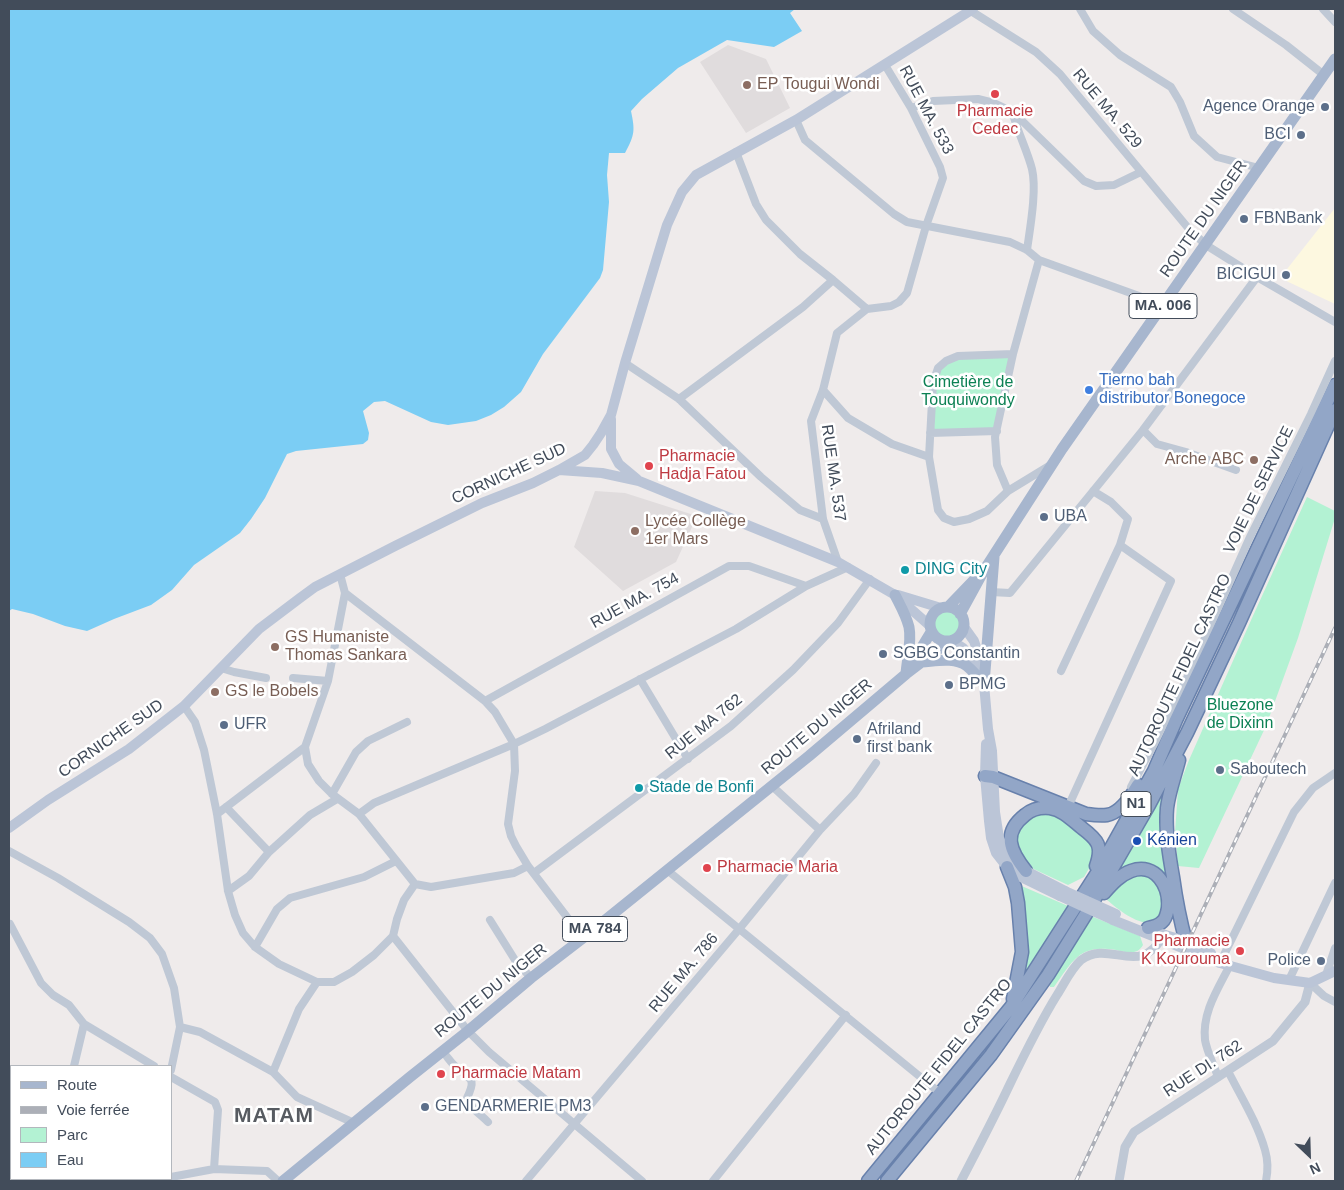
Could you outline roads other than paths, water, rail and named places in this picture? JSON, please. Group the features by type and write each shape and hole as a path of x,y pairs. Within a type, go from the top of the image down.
{"highway":[{"name":"AUTOROUTE FIDEL CASTRO","path":"868,1181 1011,1007 1089,886 1154,771 1176,720 1335,385"},
{"name":"AUTOROUTE FIDEL CASTRO","path":"887,1181 990,1055 1048,975 1086,914 1149,805 1187,733 1335,410"},
{"path":"989,776 1086,814 1109,815 1122,806 1132,794 1176,720"},
{"path":"1186,942 1176,898 1168,847 1167,809 1187,733"},
{"path":"1026,871 1017,859 1012,846 1012,827 1030,810 1050,808 1065,813 1097,840 1100,852 1089,886"},
{"path":"1006,867 1018,903 1022,952 1011,1007"},
{"path":"1086,914 1114,881 1131,871 1148,870 1155,873 1165,886 1169,900 1168,911 1159,932"},
{"path":"1159,932 1172,918 1176,898"}],"main road":[{"name":"CORNICHE SUD","path":"9,828 48,800 129,750 184,706 259,629 315,587 482,503 559,470 585,455 602,433 611,415 667,225 682,192 696,175 796,120 972,10"},
{"name":"ROUTE DU NIGER","path":"960,614 983,572 1053,464 1335,59"},
{"path":"611,415 611,449 619,464 639,481"},
{"path":"559,470 602,474 639,481 843,564 895,594 930,628 938,640 950,641 963,648 981,670"},
{"path":"984,684 994,555"},
{"name":"ROUTE DU NIGER","path":"944,608 983,572"},
{"path":"895,594 944,608 953,608 963,618 964,628 958,638 950,641"},
{"path":"895,594 906,616 909,628 910,642 906,674"},
{"path":"930,628 932,615 944,608"},
{"name":"ROUTE DU NIGER","path":"906,674 930,628"},
{"path":"964,628 974,641 984,684 992,751 989,776 988,822 996,852 1006,867 1021,878 1062,893 1115,917 1189,942 1226,963"},
{"name":"ROUTE DU NIGER","path":"283,1181 531,978 772,786 906,674 950,641"},
{"path":"922,662 957,661 966,666 984,684"},
{"path":"989,776 999,838 1006,853 1026,871 1062,893"},
{"path":"1159,932 1226,963 1274,978 1310,983 1331,973"}],"street":[{"path":"1080,9 1093,31 1120,55 1171,87 1180,102 1194,136 1218,157 1259,168"},
{"path":"1233,9 1286,45 1324,75"},
{"path":"1323,9 1335,22"},
{"name":"RUE MA. 529","path":"972,10 1036,52 1060,74 1189,229 1206,245 1335,322"},
{"name":"RUE MA. 533","path":"886,65 911,108 940,167 943,178 926,226"},
{"path":"911,108 933,101 978,100 994,103 1013,112 1084,181 1096,186 1114,185 1141,172"},
{"path":"1013,112 1032,170 1034,185 1028,250"},
{"path":"796,120 805,140 894,214 907,222 1010,242 1028,250 1039,260 1164,305"},
{"path":"736,152 756,204 766,220 800,254 867,309 891,306 899,302 907,294 926,226"},
{"path":"1008,491 997,465 995,437 1013,354 1039,260"},
{"path":"992,592 1010,592 1143,430 1257,277"},
{"path":"679,399 803,307 833,280"},
{"name":"RUE MA. 537","path":"843,564 823,519 811,421 823,390 837,333 867,309"},
{"path":"1013,354 958,356 946,361 938,368 933,382 929,457 938,510 944,518 954,522 969,519 987,511 1008,491 1053,464"},
{"name":"VOIE DE SERVICE","path":"1109,815 1128,793 1185,682 1249,539 1335,361"},
{"path":"625,363 679,399 754,470 800,510 823,519"},
{"path":"823,390 848,418 892,444 929,457"},
{"path":"1143,430 1158,444 1236,470"},
{"path":"930,433 997,431"},
{"path":"1061,671 1120,545 1128,519 1111,502 1093,491"},
{"path":"1068,807 1171,581 1120,545"},
{"path":"359,814 374,803 514,744 640,679 736,629 843,564"},
{"name":"RUE MA. 754","path":"485,701 729,566 748,566 806,586"},
{"path":"340,574 345,593 328,681 305,747 308,764 319,781 334,797 359,814 415,884 430,887 514,873 528,866"},
{"name":"RUE MA 762","path":"534,873 731,726 792,670 838,623 870,579"},
{"path":"345,593 485,701 495,712 514,744 515,771 508,824 511,836 528,866 583,938"},
{"path":"221,668 266,678"},
{"path":"293,678 328,681"},
{"path":"640,679 688,759"},
{"path":"184,706 195,722 204,750 217,814 228,891 243,933 254,947 279,964 317,982 334,982 374,956 393,936 404,900 415,884"},
{"path":"228,891 249,876 269,852 310,815 334,797 356,752 368,741 407,722"},
{"path":"217,814 305,747"},
{"name":"RUE MA. 786","path":"526,1181 740,928 820,830 854,794 876,763"},
{"path":"1218,1077 1206,1041 1205,1021 1226,963 1294,812 1312,788 1335,773"},
{"path":"772,786 820,830"},
{"path":"226,807 269,852"},
{"path":"9,851 58,878 129,922 150,938 162,954 174,988 180,1027 172,1065"},
{"path":"254,947 277,909 290,898 364,877 396,861"},
{"path":"667,870 940,1093"},
{"path":"1289,980 1335,883"},
{"path":"490,920 515,960 531,978"},
{"path":"10,924 41,983 53,995 68,1006 84,1024 152,1065"},
{"path":"961,1181 1043,1018 1072,971 1080,961 1092,954 1106,953 1135,956 1149,947 1159,932"},
{"path":"393,936 468,1031 489,1052 642,1181"},
{"path":"1331,973 1335,948"},
{"path":"273,1072 299,1009 317,982"},
{"path":"1310,983 1324,996 1335,1002"},
{"name":"RUE DI. 762","path":"1119,1181 1125,1147 1134,1132 1273,1041 1305,1002 1310,983"},
{"path":"713,1181 846,1015"},
{"path":"74,1065 84,1024"},
{"path":"180,1027 200,1032 273,1072 297,1097 354,1123"},
{"path":"442,1051 456,1068 469,1076 472,1082 466,1098 470,1105 488,1122"},
{"path":"1228,1071 1266,1151 1266,1181"},
{"path":"172,1078 215,1102 218,1110 214,1168"},
{"path":"172,1177 214,1168 266,1171 278,1181"}],"water":[{"path":"9,9 795,9 790,13 802,31 774,47 727,40 678,68 631,111 633,132 625,153 609,153 607,175 609,202 603,270 600,278 543,354 521,392 504,407 476,421 448,425 431,422 385,401 374,402 363,411 369,433 368,440 363,444 296,451 287,454 265,498 240,533 194,565 172,590 151,605 87,631 65,626 33,614 12,609 9,611"}],"railway":[{"path":"1076,1181 1335,628"}],"place":[{"name":"EP Tougui Wondi","path":"747,85"},
{"name":"Pharmacie Cedec","path":"995,94"},
{"name":"Agence Orange","path":"1325,107"},
{"name":"BCI","path":"1301,135"},
{"name":"FBNBank","path":"1244,219"},
{"name":"BICIGUI","path":"1286,275"},
{"name":"Tierno bah distributor Bonegoce","path":"1089,390"},
{"name":"Arche ABC","path":"1254,460"},
{"name":"Pharmacie Hadja Fatou","path":"649,466"},
{"name":"UBA","path":"1044,517"},
{"name":"Lycée Collège 1er Mars","path":"635,531"},
{"name":"DING City","path":"905,570"},
{"name":"GS Humaniste Thomas Sankara","path":"275,647"},
{"name":"SGBG Constantin","path":"883,654"},
{"name":"BPMG","path":"949,685"},
{"name":"GS le Bobels","path":"215,692"},
{"name":"UFR","path":"224,725"},
{"name":"Afriland first bank","path":"857,739"},
{"name":"Saboutech","path":"1220,770"},
{"name":"Stade de Bonfi","path":"639,788"},
{"name":"Kénien","path":"1137,841"},
{"name":"Pharmacie Maria","path":"707,868"},
{"name":"Pharmacie K Kourouma","path":"1240,951"},
{"name":"Police","path":"1321,961"},
{"name":"Pharmacie Matam","path":"441,1074"},
{"name":"GENDARMERIE PM3","path":"425,1107"}],"district":[{"name":"MATAM","path":"274,1116"}],"park label":[{"name":"Cimetière de Touquiwondy","path":"968,392"},
{"name":"Bluezone de Dixinn","path":"1240,715"}]}
